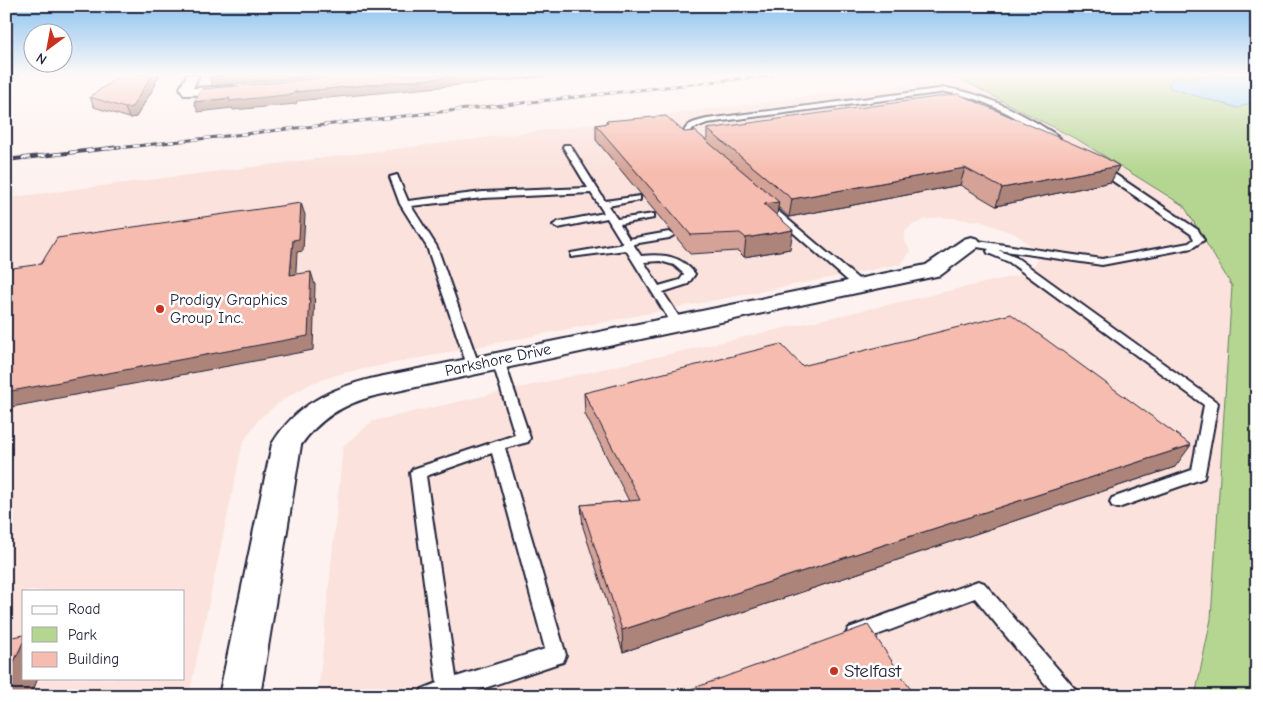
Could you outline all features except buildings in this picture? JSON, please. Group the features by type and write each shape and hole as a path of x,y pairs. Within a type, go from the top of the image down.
{"street":[{"name":"Parkshore Drive","path":"239,696 287,444 301,423 319,408 344,395 486,363 933,270 970,243"}],"lane":[{"path":"708,153 687,134 689,128 695,124 815,108"},
{"path":"1000,108 1063,143"},
{"path":"567,147 677,323"},
{"path":"970,243 1102,262 1192,245 1199,240 1194,232 1096,166"},
{"path":"394,177 405,204 432,248 523,438 497,445 418,473 448,690"},
{"path":"405,204 482,195 594,190"},
{"path":"759,197 858,285"},
{"path":"603,204 637,198"},
{"path":"558,225 612,218 651,216"},
{"path":"575,256 670,235"},
{"path":"970,243 1013,260 1211,403 1199,474 1118,502"},
{"path":"637,260 669,258 678,261 690,274 684,282 656,290"},
{"path":"429,696 556,655 497,445"},
{"path":"838,641 978,589 1068,696"}],"shaded area":[{"path":"722,108 1016,108 1080,141 1184,206 1232,286 1211,619 1195,696 318,696 343,446 373,421 1019,275 1036,264 1036,255 1030,245 1017,235 980,221 940,217 924,220 912,225 905,232 904,241 911,251 901,264 343,373 312,383 284,399 259,419 243,442 189,696 6,696 6,198"}],"green space":[{"path":"1016,108 1257,108 1257,696 1195,696 1211,619 1232,286 1184,206 1080,141"}],"railway":[{"path":"109,149 478,108"},
{"path":"6,160 120,147"}],"place":[{"name":"Prodigy Graphics Group Inc.","path":"160,309"},
{"name":"Stelfast","path":"834,671"}]}
